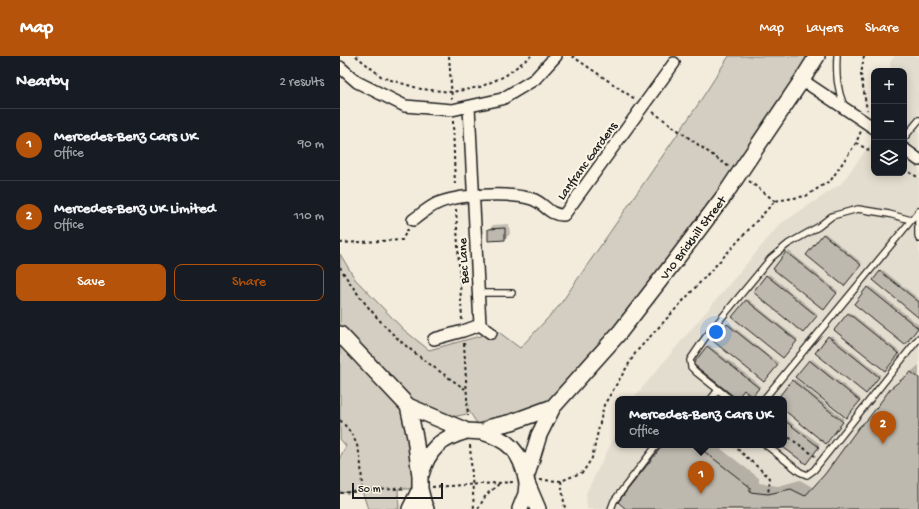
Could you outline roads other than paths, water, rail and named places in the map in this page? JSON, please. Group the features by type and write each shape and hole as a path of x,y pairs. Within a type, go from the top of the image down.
{"street":[{"path":"340,67 357,82 405,106 452,110 502,99 535,79 556,56"},
{"name":"Lanfranc Gardens","path":"473,196 515,196 534,200 556,216 564,215 674,63"},
{"path":"810,65 845,109 869,125"},
{"name":"V10 Brickhill Street","path":"529,506 526,481 526,460 553,407 620,332 724,196 810,65"},
{"name":"Bec Lane","path":"469,107 480,325"},
{"path":"907,151 919,160"},
{"path":"413,220 436,204 456,198 473,196"},
{"path":"434,339 480,325 491,333"},
{"path":"340,334 408,406 467,431"},
{"path":"408,406 415,437 420,482"},
{"name":"V10 Brickhill Street","path":"482,432 491,427 512,422 553,407"},
{"path":"418,506 420,482 424,463 432,451 442,441 454,434 467,431 482,432 494,435 504,441 526,460"}],"lane":[{"path":"837,56 836,74 839,93 845,109"},
{"path":"907,134 919,120"},
{"path":"726,396 691,367 690,360 705,338 771,258 788,244 818,227 832,216 858,209 889,214 911,220"},
{"path":"766,396 918,211"},
{"path":"918,211 919,239"},
{"path":"478,293 512,293"},
{"path":"770,448 800,472 807,475 814,470 822,462 919,338"},
{"path":"713,396 718,390"},
{"path":"612,509 614,500 655,448"}],"place":[{"name":"Mercedes-Benz UK Limited","path":"883,444"},
{"name":"Mercedes-Benz Cars UK","path":"701,494"}]}
